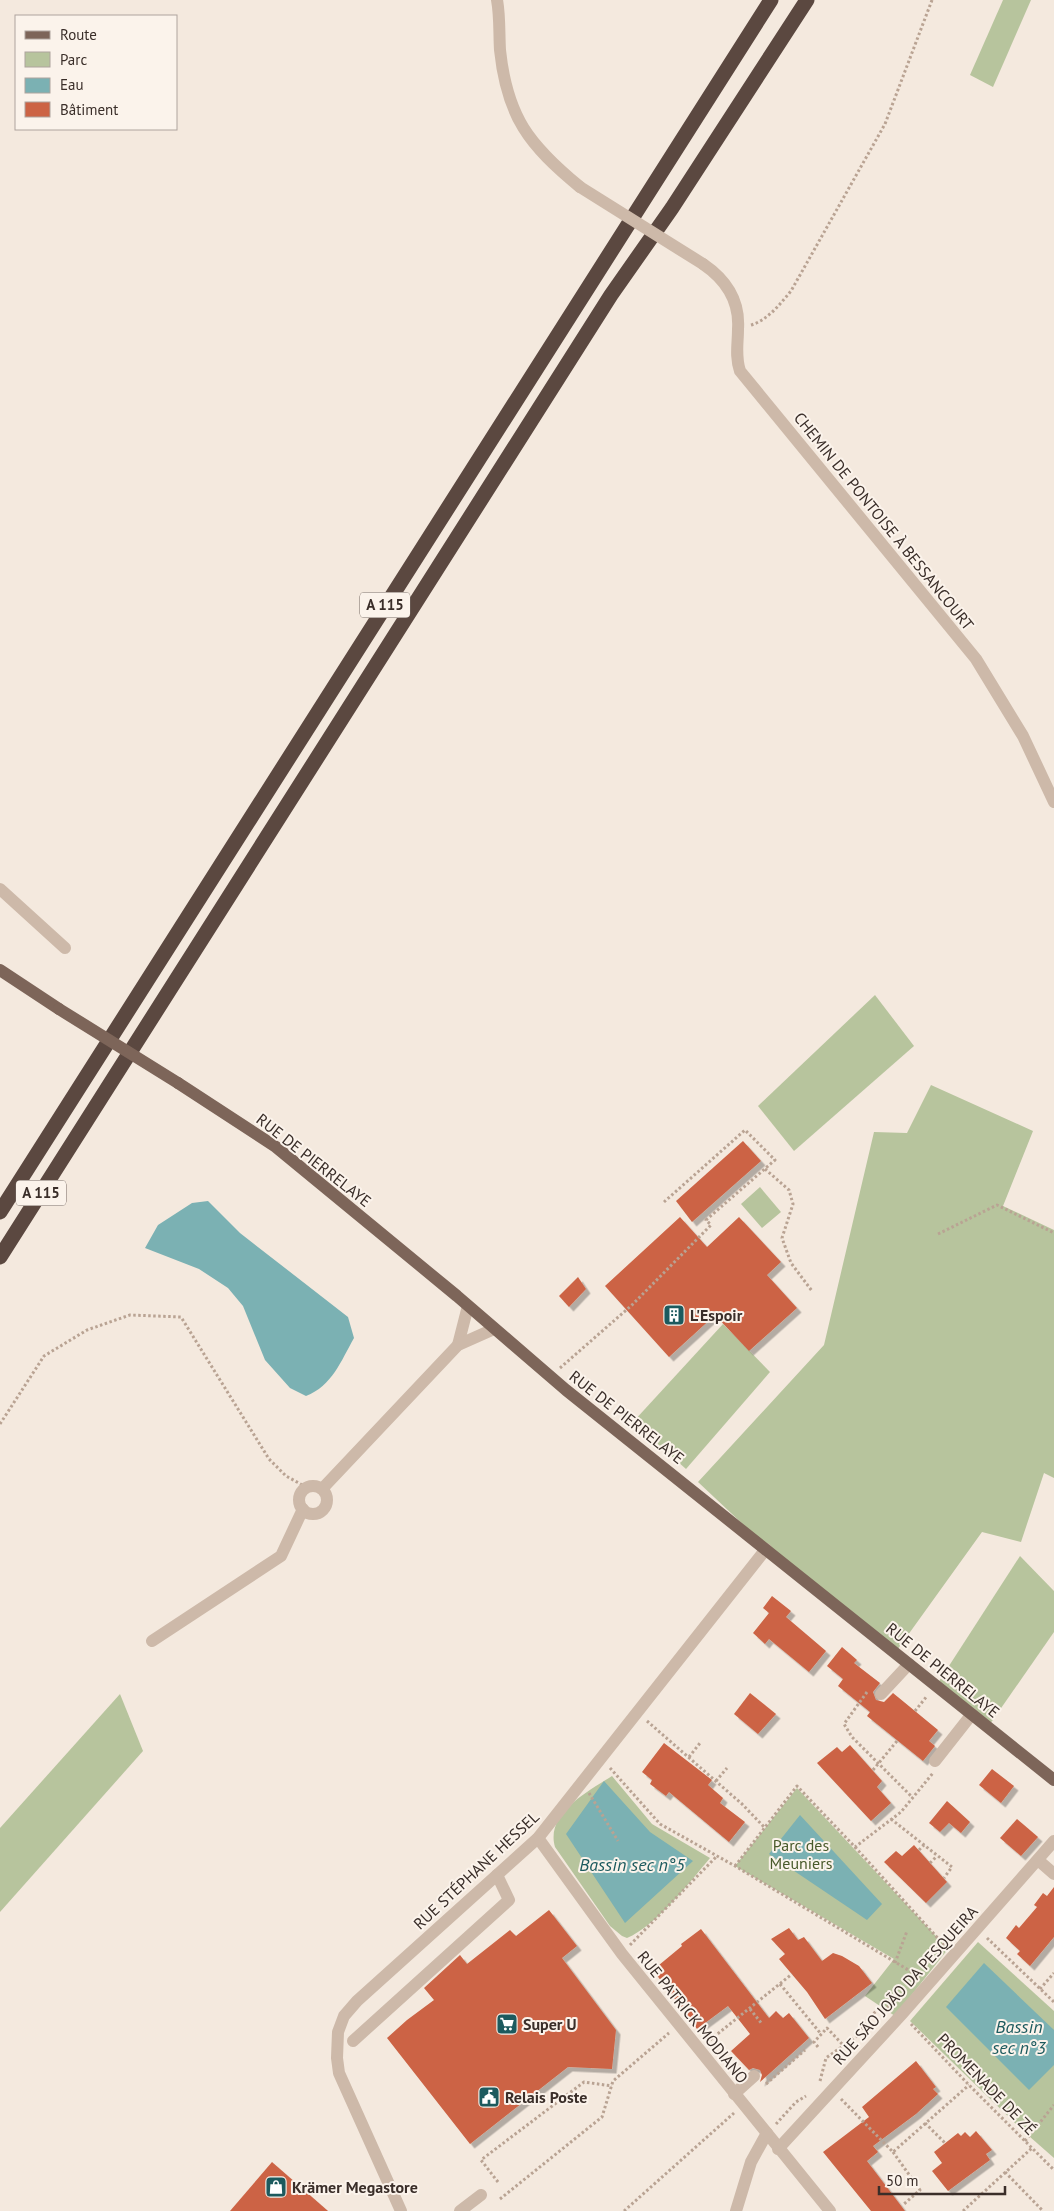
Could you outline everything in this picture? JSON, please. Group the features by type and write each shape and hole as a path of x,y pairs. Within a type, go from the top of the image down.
{"highway":[{"name":"A 115","path":"0,1212 771,0"},
{"name":"A 115","path":"0,1257 606,303 672,208 806,0"}],"main road":[{"name":"RUE DE PIERRELAYE","path":"0,970 276,1147 468,1306 550,1377 1054,1780"}],"street":[{"name":"CHEMIN DE PONTOISE À BESSANCOURT","path":"497,0 504,82 515,115 526,132 549,161 580,187 703,264 718,274 727,285 738,313 736,360 740,371 976,659 1023,736 1054,802"},
{"path":"0,890 65,948"},
{"path":"458,1346 468,1306"},
{"path":"322,1489 458,1346 494,1329"},
{"path":"312,1486 322,1489 327,1500 326,1505 322,1510 311,1514 304,1509 299,1501 300,1493 306,1487 312,1486"},
{"path":"152,1641 281,1556 304,1509"},
{"name":"RUE STÉPHANE HESSEL","path":"401,2211 342,2084 337,2058 338,2032 344,2016 357,2001 538,1838 766,1548"},
{"path":"877,1689 909,1664"},
{"path":"935,1762 972,1714"},
{"name":"RUE PATRICK MODIANO","path":"538,1838 622,1954 830,2211"},
{"name":"RUE SÃO JOÃO DA PESQUEIRA","path":"778,2149 902,2014 1054,1841"},
{"path":"1038,1860 1054,1874"},
{"path":"353,2041 509,1900 497,1875"},
{"path":"734,2094 754,2076"},
{"path":"736,2211 751,2162 767,2133"},
{"path":"460,2211 481,2196"}],"path":[{"path":"738,328 757,323 774,312 791,291 885,124 932,0"},
{"path":"550,1377 632,1305 711,1225 706,1220 775,1160 745,1130 664,1202"},
{"path":"765,1169 789,1190 793,1204 782,1238 791,1263 812,1291"},
{"path":"938,1234 997,1205 1054,1233"},
{"path":"0,1424 44,1356 87,1330 130,1315 181,1316 269,1459 286,1476 306,1487"},
{"path":"877,1689 844,1724 852,1737 912,1797"},
{"path":"637,1713 747,1808 765,1828"},
{"path":"873,1770 897,1740"},
{"path":"689,1757 700,1743"},
{"path":"855,1847 901,1812 937,1769 935,1762"},
{"path":"606,1765 660,1824 735,1866 915,1974 909,1982"},
{"path":"716,1781 727,1768"},
{"path":"735,1866 797,1786 954,1955"},
{"path":"590,1795 618,1841"},
{"path":"891,1819 952,1867 944,1878"},
{"path":"919,1850 924,1845"},
{"path":"622,1954 717,1856"},
{"path":"930,1863 937,1856"},
{"path":"977,1929 1054,2002"},
{"path":"895,1963 907,1931"},
{"path":"1040,1989 1054,1973"},
{"path":"694,2043 701,2038 707,2043 792,1974"},
{"path":"780,1984 820,2034"},
{"path":"818,2085 826,2058 857,2036 870,2016 878,2010 893,2004"},
{"path":"750,2009 762,2024"},
{"name":"PROMENADE DE ZÉ","path":"902,2014 969,2086 1054,2170"},
{"path":"818,2047 814,2042 827,2028 844,2046"},
{"path":"500,2198 602,2117 613,2081 671,2031 676,2037"},
{"path":"764,2086 805,2050"},
{"path":"498,2182 481,2160 584,2082 612,2086"},
{"path":"893,2152 969,2086"},
{"path":"833,2090 893,2152 920,2190 904,2204"},
{"path":"767,2133 796,2102 810,2093"},
{"path":"624,2211 743,2104"},
{"path":"1025,2141 1054,2105"},
{"path":"925,2123 945,2143"},
{"path":"964,2211 1032,2148"},
{"path":"1004,2172 1042,2211"}],"green space":[{"path":"1003,0 1031,0 993,87 970,75"},
{"path":"875,995 914,1046 794,1151 758,1106"},
{"path":"931,1085 1033,1131 1003,1206 1054,1230 1054,1478 1044,1473 1021,1542 982,1532 895,1653 782,1561 698,1482 824,1345 874,1132 907,1133"},
{"path":"760,1187 781,1212 762,1228 741,1204"},
{"path":"723,1324 770,1372 686,1469 633,1422"},
{"path":"1020,1556 1054,1591 1054,1632 990,1724 936,1686"},
{"path":"120,1694 143,1751 0,1912 0,1828"},
{"name":"Bassin sec n°5","path":"612,1776 652,1824 710,1858 661,1914 627,1938 610,1926 555,1847 554,1835 556,1824 571,1804"},
{"name":"Parc des Meuniers","path":"797,1788 948,1949 895,2016 865,1996 894,1959 735,1866"},
{"path":"978,1942 1054,2011 1054,2158 1021,2129 910,2021"}],"water":[{"path":"208,1201 240,1233 348,1317 354,1338 335,1372 315,1392 306,1396 290,1388 265,1360 243,1306 228,1288 199,1269 145,1248 158,1225 192,1203"},
{"name":"Bassin sec n°5","path":"604,1781 650,1832 693,1861 625,1923 566,1834"},
{"path":"800,1815 882,1904 867,1920 769,1854"},
{"name":"Bassin sec n°3","path":"984,1963 1054,2030 1054,2065 1029,2090 946,2007"}],"building":[{"path":"743,1141 761,1161 692,1222 676,1201"},
{"path":"680,1217 707,1247 739,1217 781,1262 767,1275 797,1308 749,1351 715,1315 669,1357 605,1286"},
{"path":"578,1277 586,1289 569,1307 559,1296"},
{"path":"772,1596 791,1611 786,1617 826,1651 809,1672 769,1639 765,1644 753,1633 769,1613 763,1608"},
{"path":"842,1647 857,1660 854,1663 880,1683 873,1692 876,1700 884,1702 893,1693 938,1730 929,1741 935,1746 923,1761 867,1716 870,1712 838,1686 843,1679 827,1666"},
{"path":"750,1693 776,1714 758,1734 734,1714"},
{"path":"664,1743 712,1780 708,1785 723,1798 720,1803 745,1822 729,1842 669,1792 666,1796 650,1784 652,1780 642,1772"},
{"path":"850,1745 882,1781 877,1787 891,1803 871,1821 817,1763 837,1747 842,1752"},
{"path":"992,1769 1014,1786 1001,1803 979,1785"},
{"path":"947,1801 970,1822 961,1833 949,1823 940,1832 929,1823"},
{"path":"1017,1819 1038,1837 1021,1856 1000,1838"},
{"path":"914,1845 947,1882 926,1903 884,1862 896,1851 902,1856"},
{"path":"1054,1887 1054,1937 1030,1966 1017,1954 1020,1951 1006,1938 1016,1925 1019,1928 1037,1907 1034,1905 1043,1893 1047,1896"},
{"name":"Super U","path":"549,1910 577,1946 562,1958 616,2030 612,2069 568,2067 470,2144 387,2038 434,2000 424,1988 460,1955 467,1964 510,1930 516,1936"},
{"path":"789,1928 798,1940 804,1937 822,1961 833,1953 842,1956 859,1966 872,1983 825,2019 807,1992 779,1959 785,1954 771,1939"},
{"path":"701,1929 769,2018 776,2011 783,2018 789,2013 809,2038 760,2082 762,2075 760,2070 753,2068 749,2070 731,2051 750,2034 728,2006 697,2029 653,1970 682,1946 681,1944"},
{"path":"916,2061 936,2087 933,2089 938,2094 916,2114 873,2146 878,2152 867,2161 905,2211 871,2211 823,2152 869,2117 862,2107"},
{"path":"976,2131 992,2150 986,2154 990,2160 948,2191 932,2171 942,2163 934,2152 958,2133 961,2136 965,2132 970,2137"},
{"name":"Krämer Megastore","path":"272,2162 328,2211 230,2211"}],"place":[{"name":"L'Espoir","path":"674,1315"},
{"name":"Super U","path":"507,2024"},
{"name":"Relais Poste","path":"489,2097"},
{"name":"Krämer Megastore","path":"276,2187"}]}
